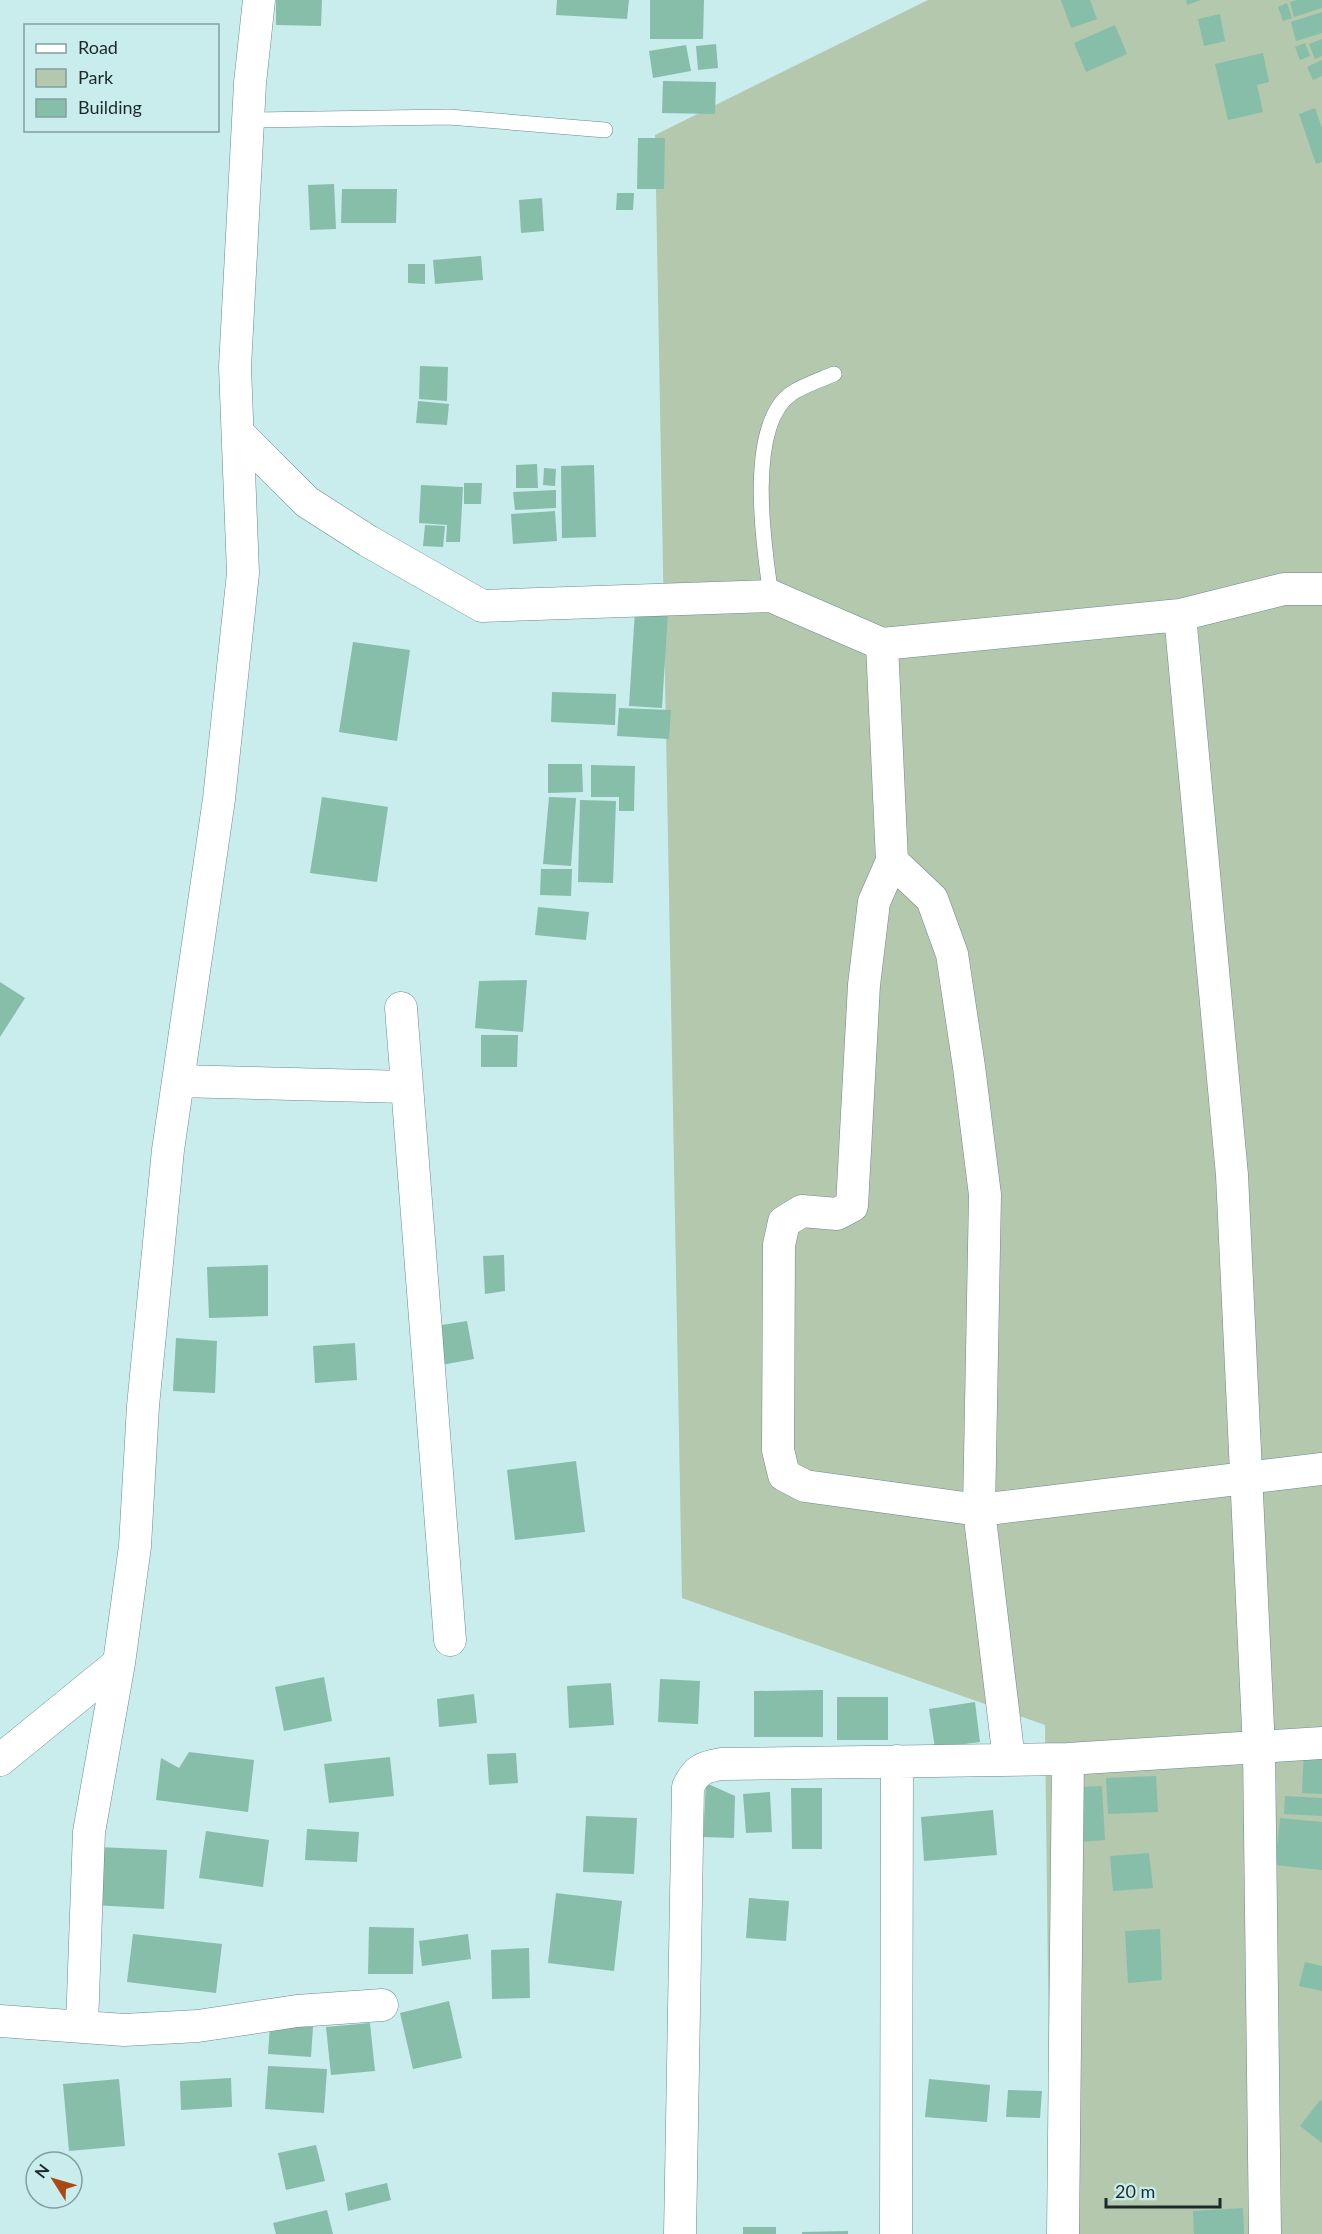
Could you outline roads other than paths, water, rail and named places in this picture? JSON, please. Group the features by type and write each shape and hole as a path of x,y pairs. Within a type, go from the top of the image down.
{"street":[{"path":"82,2025 89,1832 119,1663 135,1546 144,1394 168,1150 219,799 243,573 235,367 248,120 259,0"},
{"path":"238,434 307,502 368,541 482,606 771,596 882,644 1180,615 1284,589 1322,589"},
{"path":"1180,615 1232,1175 1259,1749 1265,2234"},
{"path":"882,644 892,861 874,902 866,973 852,1206 837,1214 802,1211 784,1222 779,1245 778,1450 784,1475 805,1486 979,1510 1246,1476 1322,1469"},
{"path":"892,861 932,899 952,954 969,1067 985,1195 979,1510 1009,1760"},
{"path":"401,1008 450,1640"},
{"path":"178,1081 406,1087"},
{"path":"0,1760 119,1663"},
{"path":"680,2234 688,1787 695,1773 703,1767 721,1764 1068,1758 1259,1749 1322,1743"},
{"path":"1063,2234 1068,1758"},
{"path":"896,2234 897,1761"},
{"path":"0,2021 82,2025 124,2030 198,2026 297,2011 382,2005"}],"lane":[{"path":"248,120 450,117 605,130"},
{"path":"771,596 761,507 764,452 770,421 790,394 834,374"}]}
